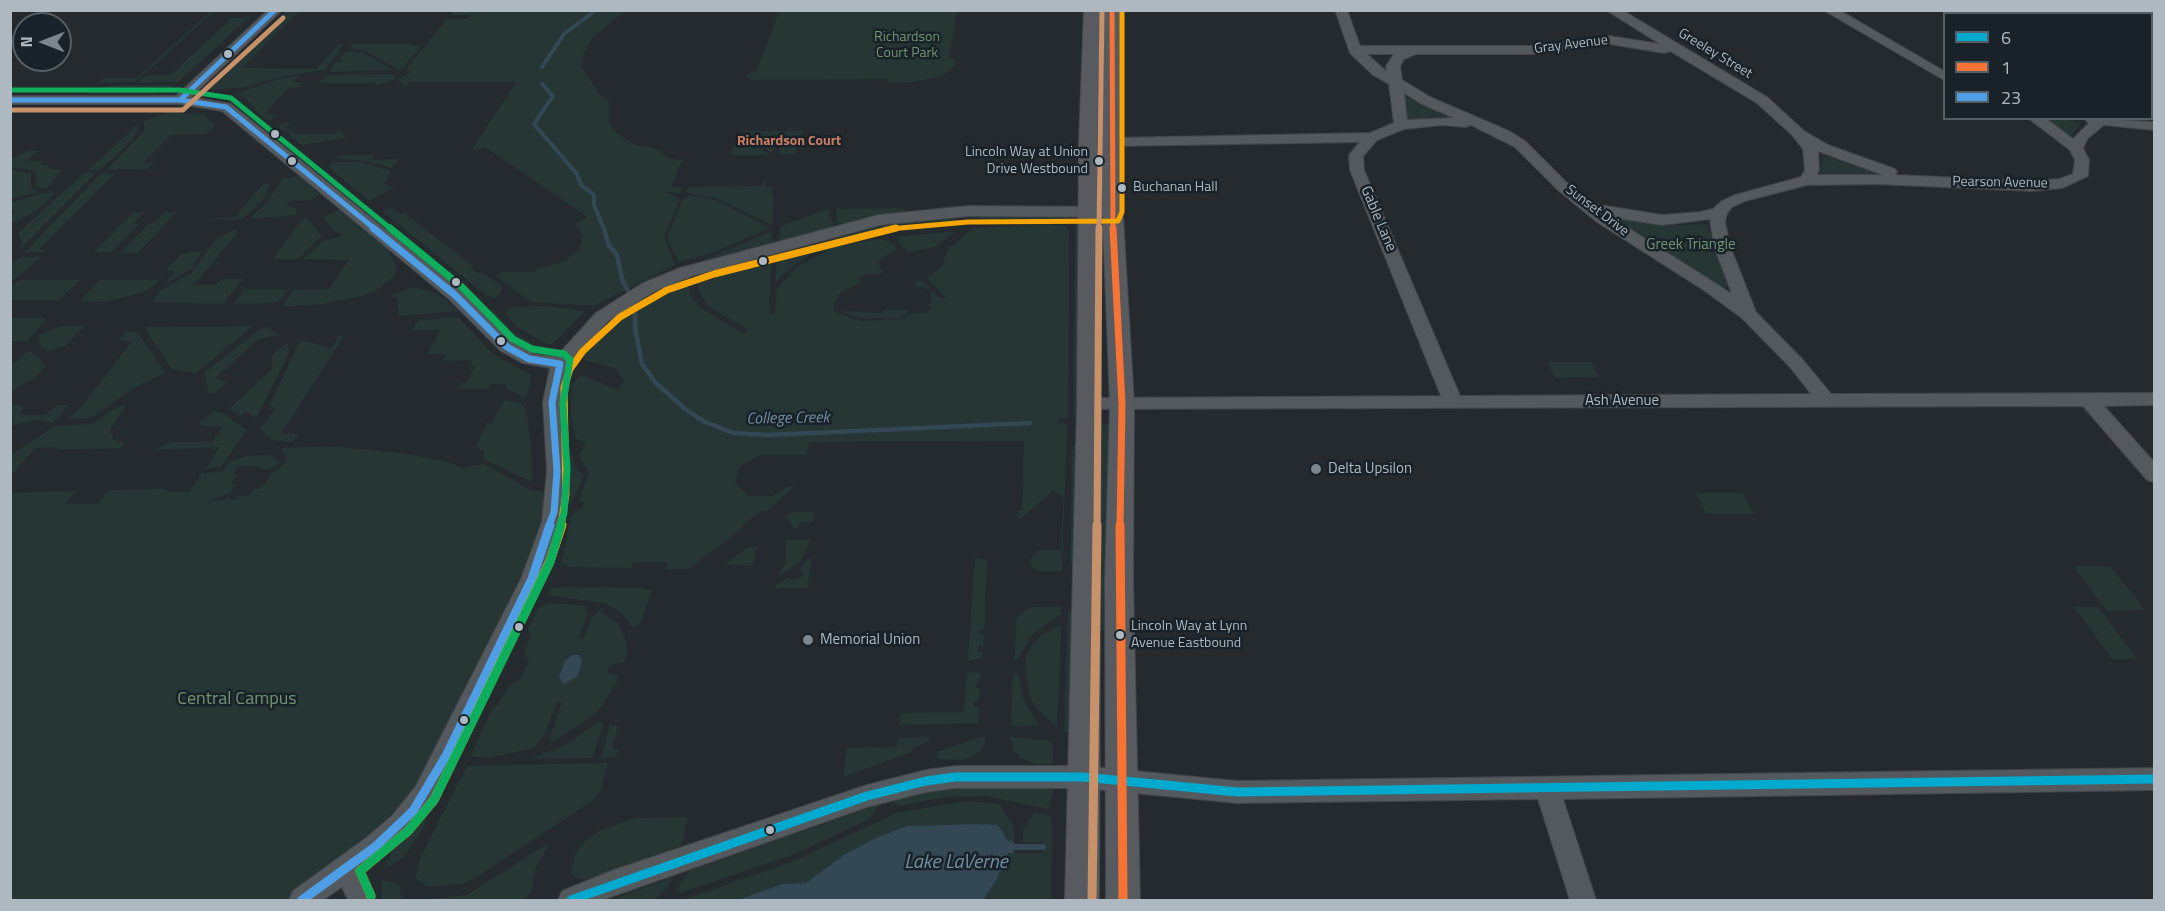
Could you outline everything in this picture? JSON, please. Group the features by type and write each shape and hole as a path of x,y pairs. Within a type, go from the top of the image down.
{"main road":[{"path":"1092,10 1100,211 1122,404 1123,900"},
{"path":"1082,900 1089,404 1100,211 1112,142 1112,10"}],"street":[{"path":"180,100 276,10"},
{"name":"Sunset Drive","path":"1341,10 1355,50 1378,72 1396,84 1474,123 1506,135 1520,144 1588,207 1621,231 1704,282 1748,314 1800,368 1826,400"},
{"name":"Greeley Street","path":"1591,41 1603,35 1609,27 1610,10 1762,100 1797,132"},
{"path":"1829,10 1943,75"},
{"path":"1850,10 1943,64"},
{"name":"Gray Avenue","path":"1355,50 1535,50 1609,40 1645,44 1691,58"},
{"path":"1401,125 1393,66 1399,56 1414,50"},
{"path":"10,100 180,100 219,104 232,111 455,295 507,347 529,359 560,364"},
{"path":"2038,120 2076,148 2094,120"},
{"path":"2103,120 2154,126"},
{"path":"1112,142 1372,137 1401,125 1442,121 1474,123"},
{"path":"1797,132 1810,149 1812,170 1807,180"},
{"name":"Pearson Avenue","path":"1797,132 1822,148 1848,159 1924,181"},
{"name":"Gable Lane","path":"1372,137 1356,155 1357,170 1453,402"},
{"name":"Pearson Avenue","path":"1588,207 1637,218 1662,220 1694,218 1719,212 1737,199 1807,180 1840,178 2032,186 2062,183 2080,176 2082,160 2076,148"},
{"path":"302,900 402,824 425,794 532,579 554,512 557,471 552,402 560,364 575,344 614,308 649,287 711,264 890,218 968,211 1100,211"},
{"path":"1719,212 1717,222 1722,246 1748,314"},
{"path":"2088,399 2154,475"},
{"name":"Ash Avenue","path":"1089,404 2154,399"},
{"path":"571,900 645,872 900,786 955,777 1083,777 1238,792 2154,779"},
{"path":"1547,787 1583,900"},
{"path":"347,868 361,900"}],"green space":[{"path":"287,11 300,11 242,68 316,69 339,44 344,44 324,70 285,76 241,88 206,90 209,83"},
{"path":"454,11 625,11 593,37 584,53 581,66 599,94 609,102 609,122 615,132 635,145 654,148 670,159 682,160 671,187 682,187 680,193 665,192 680,199 664,236 675,265 594,306 531,302 497,277 497,274 504,272 535,272 537,269 565,261 576,252 582,243 583,236 575,224 588,217 485,147 471,151 516,82 409,82 405,87 398,80 410,73 407,71 408,67 447,19 468,19 471,15 451,15"},
{"name":"Richardson Court Park","path":"776,11 957,11 949,57 955,60 955,64 951,70 938,77 914,82 887,83 889,79 752,80 747,76 749,73 756,72 779,13"},
{"path":"210,12 213,12 135,82 99,83 104,78 136,78"},
{"path":"1099,13 1102,13 1104,20 1104,197 1094,197"},
{"path":"246,15 251,16 178,82 137,83 146,75 170,75 232,18 246,18"},
{"path":"354,44 421,46 403,68 398,70 366,51 350,48"},
{"path":"346,51 362,52 393,70 329,72 335,63 343,61 340,58"},
{"path":"389,74 396,76 394,80 374,86 376,83 318,83 327,75"},
{"path":"300,75 293,82 304,83 300,87 289,88 265,113 276,114 272,120 263,118 246,99 235,94 273,81"},
{"path":"115,85 174,85 167,92 156,94 87,94 91,89"},
{"path":"1404,97 1406,97 1454,120 1405,121"},
{"path":"169,112 203,115 216,125 206,134 171,135 144,162 154,162 147,169 106,170 145,130 143,122"},
{"path":"2045,120 2068,120 2081,123 2071,136"},
{"path":"293,121 286,126 297,134 336,134 340,129 346,138 301,145 288,134 291,132 283,131 277,125"},
{"path":"137,125 138,129 133,138 100,170 88,170"},
{"path":"740,131 781,131 772,153"},
{"path":"785,131 802,131 795,154 778,154"},
{"path":"739,133 769,154 730,155"},
{"path":"28,151 38,151 27,161 43,161 40,165 51,165 48,168 63,170 46,189 37,187 36,173 32,170 11,167 11,159"},
{"path":"341,155 374,155 372,160 401,159 391,168 368,161 335,159"},
{"path":"1823,155 1871,172 1874,174 1821,175"},
{"path":"333,162 362,162 388,170 391,172 384,184 395,187 369,201 328,167"},
{"path":"321,167 358,198 351,201 314,170"},
{"path":"11,170 31,174 31,188 39,192 11,199 13,183 11,182"},
{"path":"84,173 96,173 17,252 22,243 18,233"},
{"path":"101,173 115,174 39,249 45,250 43,252 24,253"},
{"path":"299,176 319,194 311,200 292,201 286,205 296,208 296,215 249,219 269,200 282,179"},
{"path":"764,180 767,180 765,187 772,187 774,206 772,225 716,198 686,193 688,187 762,186"},
{"path":"268,183 270,185 263,200 241,220 205,219 235,217 261,186"},
{"path":"46,193 56,193 36,211 11,224 11,216 15,211 11,211 11,202"},
{"path":"690,195 718,201 770,228 712,253 679,262 669,243 668,235 682,200"},
{"path":"390,207 400,214 404,213 473,266 471,268 477,273 481,272 502,286 501,293 490,299 492,297 487,296 382,211"},
{"path":"905,208 903,211 839,225 836,215 837,209"},
{"path":"340,209 388,249 397,267 393,278 375,291 359,297 322,304 282,307 293,290 329,289 349,260 303,259 323,241 343,236 334,231 323,217"},
{"path":"828,209 834,227 778,241 781,226"},
{"path":"133,212 145,212 134,223 139,224 111,252 94,252"},
{"path":"165,212 177,212 138,253 121,253 149,223 154,223"},
{"path":"376,213 460,281 454,284 380,224 372,216"},
{"path":"1022,214 1069,218 1066,221 972,223 982,216"},
{"path":"949,217 956,219 958,224 904,231 900,221"},
{"path":"307,218 321,235 320,238 298,259 273,259 302,219"},
{"name":"Greek Triangle","path":"1619,219 1663,226 1707,224 1728,287 1723,288 1616,222"},
{"path":"892,223 877,235 833,242 836,236"},
{"path":"1046,224 1065,226 1069,231 1068,418 1058,418 1058,423 1067,424 1062,571 1038,571 1032,567 1030,562 1040,550 1061,550 1063,496 1053,491 1022,518 1017,518 1018,510 1022,510 1024,441 809,442 806,455 759,455 739,467 735,483 748,496 772,496 787,487 795,486 766,512 761,511 742,525 743,528 688,569 666,569 668,562 633,562 631,568 571,567 561,563 572,514 582,508 584,503 579,501 589,473 579,455 587,443 576,439 571,417 572,384 578,377 585,376 617,390 624,381 615,368 583,360 590,343 598,334 633,306 667,288 687,281 692,298 700,307 743,334 748,330 707,305 699,292 697,277 771,260 769,316 775,312 777,289 797,267 833,247 878,239 889,241 897,249 881,258 878,263 883,272 874,276 869,273 858,278 861,282 839,294 833,305 835,312 860,321 906,319 912,313 927,313 930,309 931,291 924,287 915,287 916,280 922,280 939,298 946,298 927,278 943,265 947,250 973,228"},
{"path":"1075,225 1080,225 1080,418 1073,418"},
{"path":"236,229 238,232 194,285 216,285 221,279 243,279 223,304 151,302 160,291 191,273 217,238"},
{"path":"956,231 937,246 908,253 895,237"},
{"path":"769,232 772,234 772,242 703,261"},
{"path":"818,249 792,267 775,283 777,259"},
{"path":"202,251 191,269 162,286 175,271 166,270 181,254"},
{"path":"21,257 42,257 11,282 11,265"},
{"path":"166,274 147,291 106,302 81,301 99,280 158,280"},
{"path":"19,280 80,280 59,300 11,300 11,288"},
{"path":"414,287 437,293 460,311 399,316 397,297 392,298 392,295"},
{"path":"245,289 288,290 282,299 273,303 234,304"},
{"path":"537,306 585,311 554,343 548,345 516,326 505,312 510,308"},
{"path":"490,309 494,310 511,330 543,349 541,353 522,346 503,332 486,312"},
{"path":"883,310 908,310 907,315 900,318 858,318 839,311 882,313"},
{"path":"11,318 45,318 46,320 27,341 11,341"},
{"path":"459,318 493,354 530,374 530,387 525,399 506,388 506,384 492,384 488,389 457,389 460,383 466,383 475,366 470,366 472,360 442,361 445,354 427,354 440,330 412,330 418,321"},
{"path":"59,326 84,326 65,346 47,351 39,343 40,335"},
{"path":"253,326 196,373 172,369 145,329 147,327"},
{"path":"267,327 280,335 257,340 215,379 227,382 214,394 209,393 204,373 259,330"},
{"path":"127,331 136,332 140,336 166,373 135,387 91,418 67,419 83,405 132,341 119,340"},
{"path":"339,336 344,336 281,434 298,434 293,442 272,440 260,429 276,408 269,407 300,340 331,348"},
{"path":"287,343 289,351 286,359 256,418 246,412 240,416 229,409 273,368 271,356"},
{"path":"29,350 37,358 39,357 45,367 36,377 11,391 11,366"},
{"path":"1548,362 1592,362 1599,377 1555,378"},
{"path":"504,400 521,403 526,409 531,446 532,482 483,459 484,451 476,447 487,423 492,423"},
{"path":"11,405 21,405 23,409 19,415 44,415 58,405 69,405 53,423 36,420 13,425"},
{"path":"126,405 110,431 114,440 124,443 121,448 56,450 58,447 35,448 11,476 11,455 55,426 92,424 119,406"},
{"path":"215,411 224,414 247,430 221,467 206,468 220,447 154,450 171,442 212,442 222,427 202,426 199,422"},
{"path":"1099,424 1110,424 1107,631 1102,631 1099,606"},
{"path":"1079,437 1074,563 1070,567 1072,450"},
{"name":"Central Campus","path":"329,446 401,453 445,461 461,468 484,464 531,490 556,493 552,522 447,754 375,847 302,900 11,900 10,493 76,491 66,504 98,504 109,490 167,489 166,492 189,492 202,473 222,472 231,461 247,456 271,455 281,463 267,470 256,466 238,466 233,474 237,474 231,484 236,484 229,494 206,501 224,500 230,496 230,500 235,500 238,496 249,496 254,489 259,489 266,483 272,472 281,467 286,459 281,448"},
{"path":"573,455 575,466 583,475 570,505 567,506 569,456"},
{"path":"1696,493 1743,493 1754,514 1706,514"},
{"path":"792,512 815,512 813,522 800,522 798,528 793,528 786,516"},
{"path":"786,540 810,540 801,562 776,578 786,563"},
{"path":"758,546 752,566 725,564 747,548"},
{"path":"975,557 987,560 984,629 979,629 979,634 984,635 983,646 978,646 978,652 983,652 982,658 968,661"},
{"path":"808,559 812,559 807,588 772,588 788,577 792,580 802,577 803,572 799,569"},
{"path":"2073,566 2110,566 2145,610 2107,611"},
{"path":"552,588 651,590 641,622 632,627 621,612 604,603 553,596 548,593"},
{"path":"550,603 585,606 587,615 579,639 584,639 592,617 598,610 617,622 626,640 627,652 624,662 610,665 607,673 618,675 617,682 601,707 589,718 551,743 550,739 562,702 557,702 545,734 534,748 489,758 471,756 492,709 497,706 509,686 519,680 529,662 524,650 531,636 528,630 538,608"},
{"path":"1061,607 1061,614 1033,634 1017,660 1014,660 1017,618 1027,609"},
{"path":"2074,607 2098,607 2137,659 2112,659"},
{"path":"1068,609 1075,616 1074,735 1064,731"},
{"path":"1059,625 1061,628 1057,728 1035,707 1030,696 1025,670 1026,656 1033,644 1041,635"},
{"path":"967,672 980,673 981,676 975,688 980,688 979,700 974,701 973,707 979,707 978,723 899,725 901,713 964,712"},
{"path":"1013,673 1018,674 1023,699 1039,725 1011,726"},
{"path":"599,721 603,725 592,758 531,759 567,744"},
{"path":"610,725 618,726 612,748 619,749 616,757 601,758"},
{"path":"931,737 929,741 911,749 911,752 843,777 847,748 897,747 898,738"},
{"path":"985,737 981,750 971,757 963,760 938,759 937,752"},
{"path":"1010,737 1052,741 1053,764 1036,764 1021,758 1014,751"},
{"path":"608,763 600,792 595,799 472,880 461,884 426,886 415,878 419,860 467,766"},
{"path":"970,788 1054,789 1048,809 985,796 947,797 898,806 891,800 927,792"},
{"path":"968,801 1000,804 1014,827 1014,842 1008,842 1005,835 974,824 907,826 842,856 806,883 782,884 738,900 683,900 794,861 896,813"},
{"path":"880,804 869,819 795,854 680,893 677,890 689,871"},
{"path":"1035,812 1049,815 1052,819 1051,900 983,900 997,879 1008,853 1043,853 1043,842 1022,842 1023,830"},
{"path":"687,817 684,839 680,846 586,880 574,877 571,872 575,855 583,843 599,831 635,818"},
{"path":"426,818 425,825 405,856 390,866 384,867 393,850"},
{"path":"550,842 536,868 531,893 523,900 422,900 467,895"},
{"path":"673,877 668,887 654,900 610,900"},
{"path":"382,880 399,884 402,900 382,900"}],"water":[{"path":"572,655 579,655 582,662 577,677 563,684 559,677 565,661"},
{"name":"Lake LaVerne","path":"998,825 1008,841 1014,842 1014,853 1008,853 997,879 983,900 738,900 782,884 806,883 845,854 876,838 907,826"}],"waterway":[{"name":"College Creek","path":"542,67 564,34 596,10"},
{"name":"College Creek","path":"542,84 553,96 534,124 577,174 581,185 594,195 594,205 604,229"},
{"name":"College Creek","path":"604,228 608,244 617,255 622,279 635,305 635,328 642,364 655,382 685,409 705,422 733,433 768,435 1030,423"},
{"path":"1014,847 1043,847"}],"transit line":[{"name":"23","path":"180,100 275,10"},
{"path":"1092,900 1102,10"},
{"name":"1","path":"1112,10 1112,199 1122,404 1119,580 1123,900"},
{"path":"371,896 360,871 408,831 434,800 456,759 550,561 562,524 566,494 564,388 570,369 583,351 620,317 667,290 714,274 854,237 904,226 968,222 1118,221 1122,212 1122,10"},
{"path":"10,110 183,110 283,18"},
{"path":"10,90 180,90 231,98 462,287 513,339 532,349 564,354 570,360 563,403 567,470 564,513 550,562 456,759 434,800 408,831 360,871 371,896"},
{"name":"23","path":"10,100 180,100 226,107 455,295 507,347 529,359 560,364 552,402 557,471 554,512 532,579 447,754 413,811 375,847 302,900"},
{"name":"6","path":"571,900 867,796 926,781 955,777 1083,777 1237,792 2154,779"}],"place":[{"name":"Lincoln Way at Union Drive Westbound","path":"1099,161"},
{"name":"Buchanan Hall","path":"1122,188"},
{"name":"Delta Upsilon","path":"1316,469"},
{"name":"Lincoln Way at Lynn Avenue Eastbound","path":"1120,635"},
{"name":"Memorial Union","path":"808,640"}],"district":[{"name":"Richardson Court","path":"789,142"}]}
